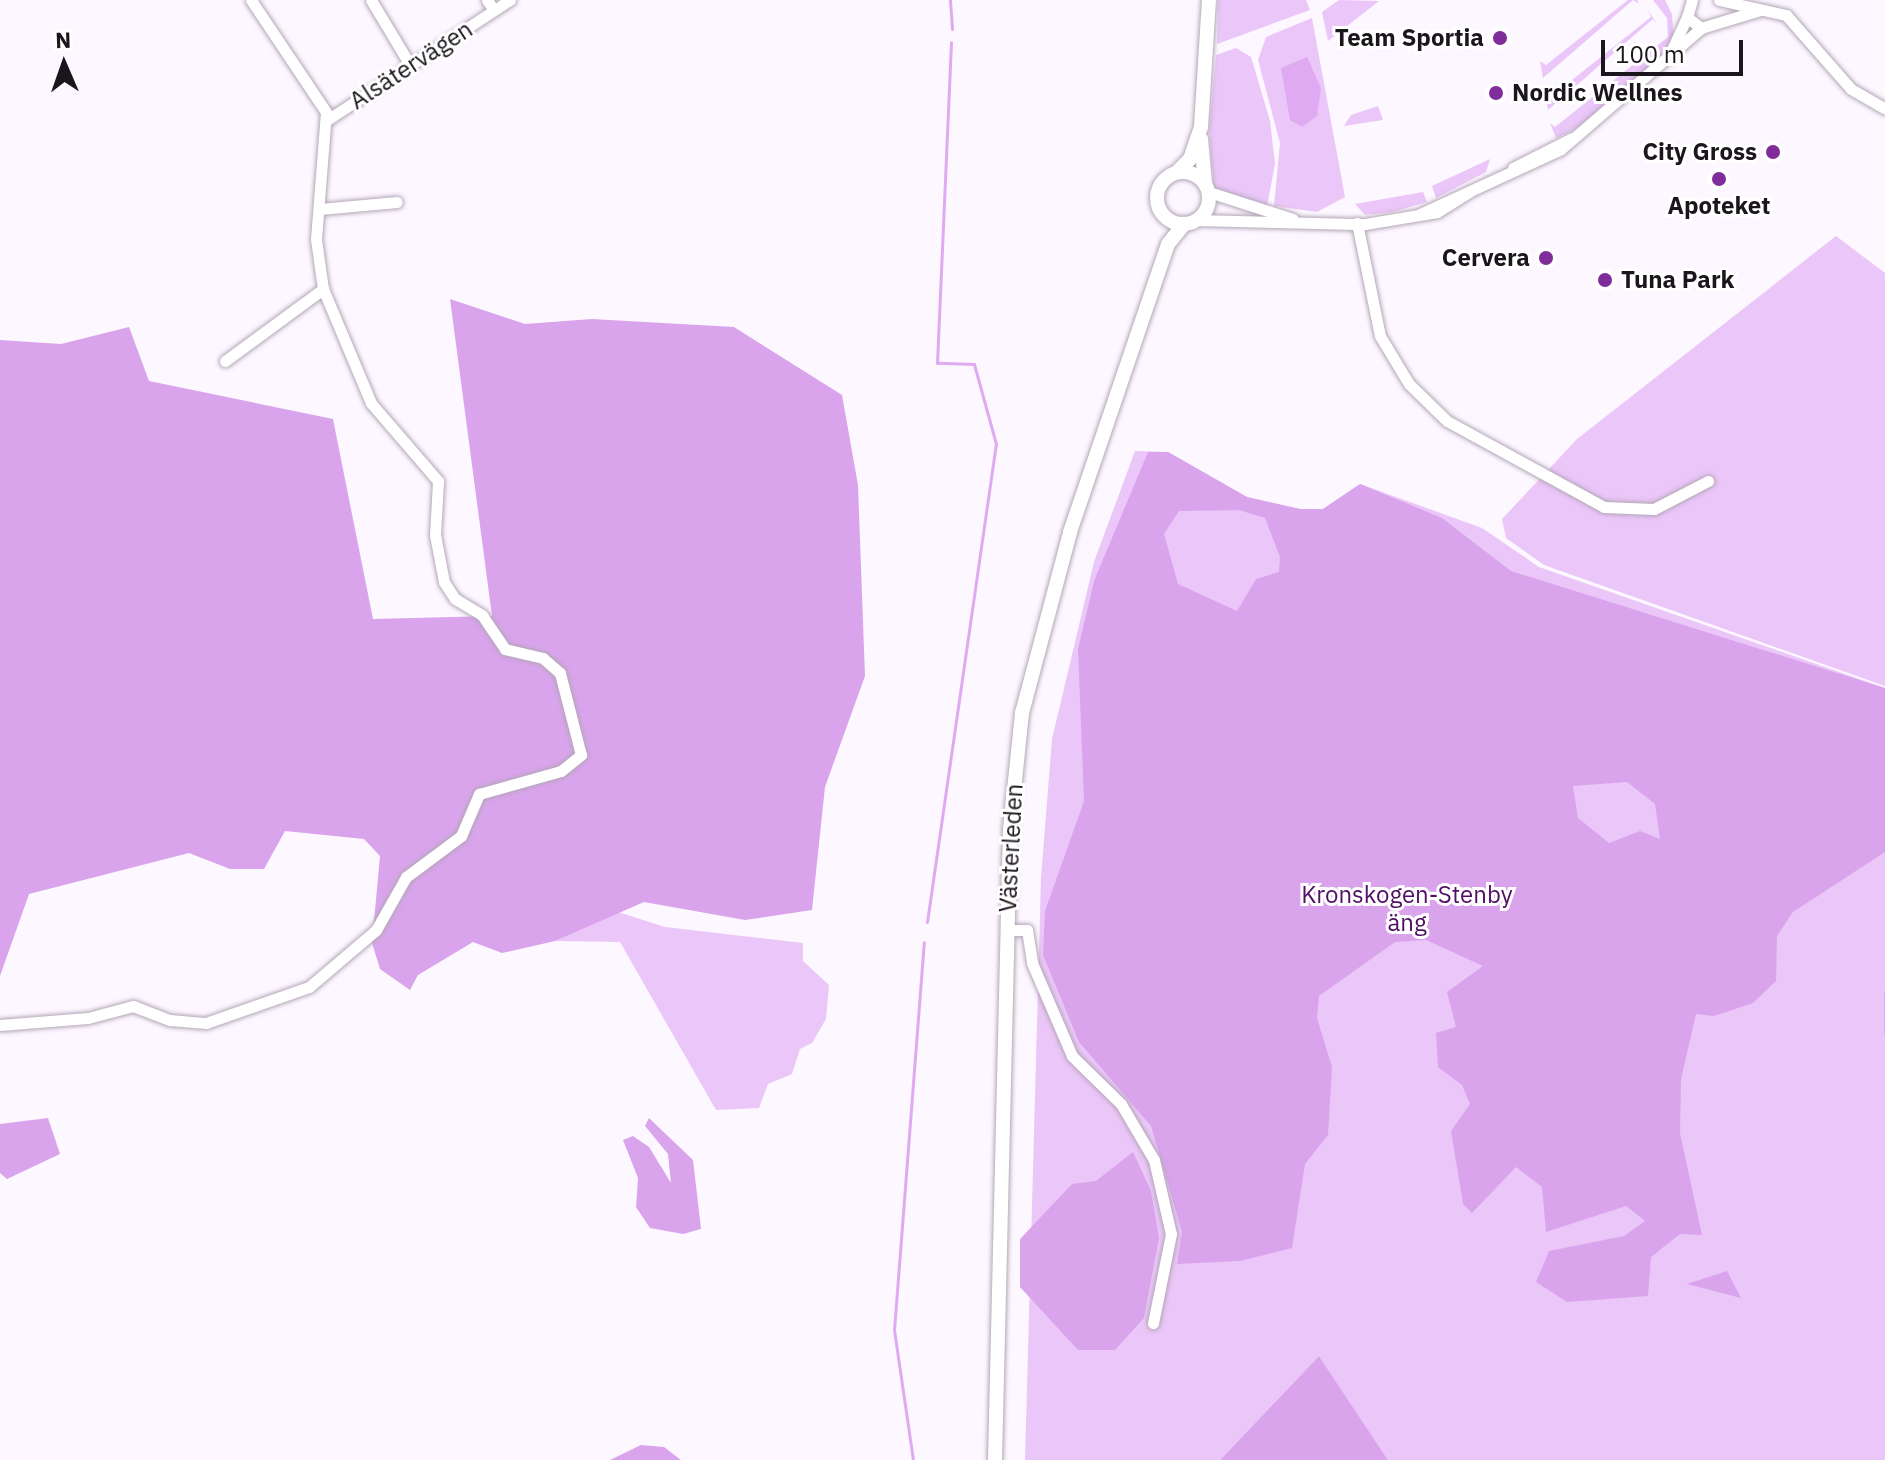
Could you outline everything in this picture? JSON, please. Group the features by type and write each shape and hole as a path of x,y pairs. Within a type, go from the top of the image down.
{"main road":[{"path":"1207,188 1201,127 1209,0"},
{"path":"1201,127 1193,154 1177,172 1207,188"},
{"name":"Västerleden","path":"1163,257 1159,188 1177,172"},
{"name":"Västerleden","path":"995,1460 1013,786 1036,647 1163,257 1190,222 1207,188"},
{"path":"1161,212 1190,222"}],"street":[{"path":"0,1025 88,1018 125,1006 206,1023 309,987 376,930 406,877 461,836 479,794 576,762 582,746 560,673 543,658 505,649 482,615 448,590 436,545 438,481 367,396 323,289 320,209 327,120 251,0"},
{"path":"371,0 410,65"},
{"name":"Alsätervägen","path":"327,120 410,65 491,5 510,0"},
{"path":"1712,0 1717,20"},
{"path":"1719,0 1786,15 1851,89 1885,109"},
{"path":"1687,6 1701,28"},
{"path":"1665,66 1687,6"},
{"path":"1190,222 1294,219 1357,223 1420,214 1576,136 1665,66 1701,28 1717,20 1769,9"},
{"path":"1207,188 1294,219"},
{"path":"320,209 397,202"},
{"path":"1357,223 1380,336 1409,384 1447,421 1619,510 1654,509 1708,481"},
{"path":"225,361 323,289"},
{"path":"1007,930 1027,930 1032,963 1072,1056 1121,1104 1154,1160 1171,1234 1153,1323"}],"green space":[{"path":"1218,0 1306,0 1310,10 1217,44"},
{"path":"1339,0 1379,1 1328,41 1322,12"},
{"path":"1628,0 1633,0 1543,78 1540,61 1546,65"},
{"path":"1653,0 1665,0 1672,14 1674,39 1664,55 1580,127 1556,138 1550,123 1555,127 1668,37 1667,18"},
{"path":"1648,10 1657,24 1653,19 1548,110 1545,92 1552,96 1651,17"},
{"path":"1312,18 1345,197 1317,212 1274,206 1280,143 1258,60 1266,37"},
{"path":"1236,48 1251,57 1270,121 1275,164 1267,206 1229,199 1214,187 1209,131 1216,55"},
{"path":"1378,106 1383,120 1344,126 1351,115"},
{"path":"1490,159 1486,172 1436,198 1432,186"},
{"path":"1423,192 1427,202 1393,212 1365,215 1355,204"},
{"path":"1836,236 1885,273 1885,686 1544,565 1506,538 1502,519 1577,439"},
{"path":"450,299 525,324 592,319 734,327 842,395 858,485 865,676 825,787 812,910 745,920 644,902 555,941 502,953 473,942 418,975 410,990 380,969 372,943 380,856 364,839 285,831 264,869 230,869 189,853 29,894 0,976 0,340 61,344 129,327 149,381 333,419 373,619 492,616"},
{"name":"Kronskogen-Stenby äng","path":"1135,451 1168,452 1247,497 1300,509 1323,509 1360,484 1482,528 1539,567 1885,688 1885,1460 1388,1460 1319,1356 1220,1460 1025,1460 1041,878 1052,739 1094,562"},
{"name":"Kronskogen-Stenby äng","path":"1148,452 1168,452 1247,497 1300,509 1323,509 1360,484 1442,518 1511,571 1885,688 1885,852 1793,912 1777,936 1776,981 1753,1003 1714,1016 1696,1014 1681,1079 1680,1133 1702,1235 1680,1234 1651,1257 1648,1296 1567,1302 1536,1282 1549,1251 1624,1236 1645,1221 1626,1206 1546,1232 1542,1187 1516,1167 1472,1213 1463,1204 1451,1131 1470,1104 1462,1085 1438,1067 1436,1033 1456,1027 1447,992 1483,966 1426,940 1395,942 1319,996 1317,1018 1332,1067 1328,1135 1305,1164 1292,1248 1240,1261 1177,1264 1182,1232 1151,1126 1079,1042 1043,955 1045,911 1084,801 1078,649 1094,581","holes":["1239,510 1265,518 1280,557 1279,572 1256,579 1237,611 1178,584 1164,534 1179,511","1627,782 1655,804 1660,839 1640,831 1609,843 1578,818 1573,786"]},
{"path":"618,912 665,927 803,943 803,961 829,985 826,1019 812,1043 800,1049 792,1074 768,1084 759,1108 716,1110 620,942 555,941"},
{"path":"48,1118 60,1154 7,1179 0,1173 0,1124"},
{"path":"649,1118 693,1160 701,1229 683,1234 650,1228 636,1207 638,1178 623,1140 633,1136 649,1147 671,1183 668,1154 645,1126"},
{"path":"1133,1152 1151,1191 1159,1238 1144,1318 1115,1350 1078,1350 1020,1287 1020,1239 1072,1184 1096,1181"},
{"path":"1727,1271 1741,1298 1687,1284"},
{"path":"1319,1356 1388,1460 1220,1460"},
{"path":"641,1445 664,1447 681,1460 610,1460"}],"shaded area":[{"path":"1307,57 1321,88 1317,116 1302,127 1290,120 1281,68"}],"waterway":[{"path":"950,0 952,29"},
{"path":"927,922 996,444 974,364 937,363 951,42"},
{"path":"913,1460 894,1330 924,942"},
{"path":"1885,992 1885,1033"}],"place":[{"name":"Team Sportia","path":"1500,38"},
{"name":"Nordic Wellnes","path":"1496,93"},
{"name":"City Gross","path":"1773,152"},
{"name":"Apoteket","path":"1719,179"},
{"name":"Cervera","path":"1546,258"},
{"name":"Tuna Park","path":"1605,280"}]}
